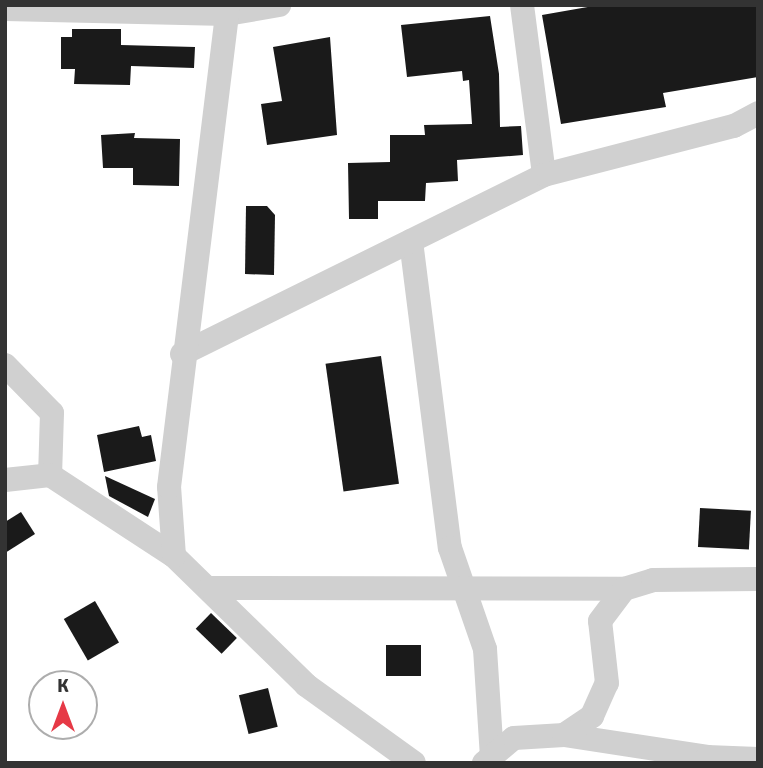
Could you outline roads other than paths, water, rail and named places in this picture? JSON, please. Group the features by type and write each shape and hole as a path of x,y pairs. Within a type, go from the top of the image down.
{"street":[{"path":"5,9 228,10 279,5"},
{"path":"522,5 544,175"},
{"path":"174,556 169,487 182,354 228,10"},
{"path":"182,354 544,175 734,126 758,114"},
{"path":"411,241 450,548 485,649 488,760"},
{"path":"5,365 52,412 50,475"},
{"path":"5,480 50,475 174,556 306,685 414,763"},
{"path":"210,589 463,586 624,589 653,580 758,579"},
{"path":"564,735 592,716 607,683 600,621 624,589"},
{"path":"488,760 514,738 564,735 707,757 758,759"}]}
